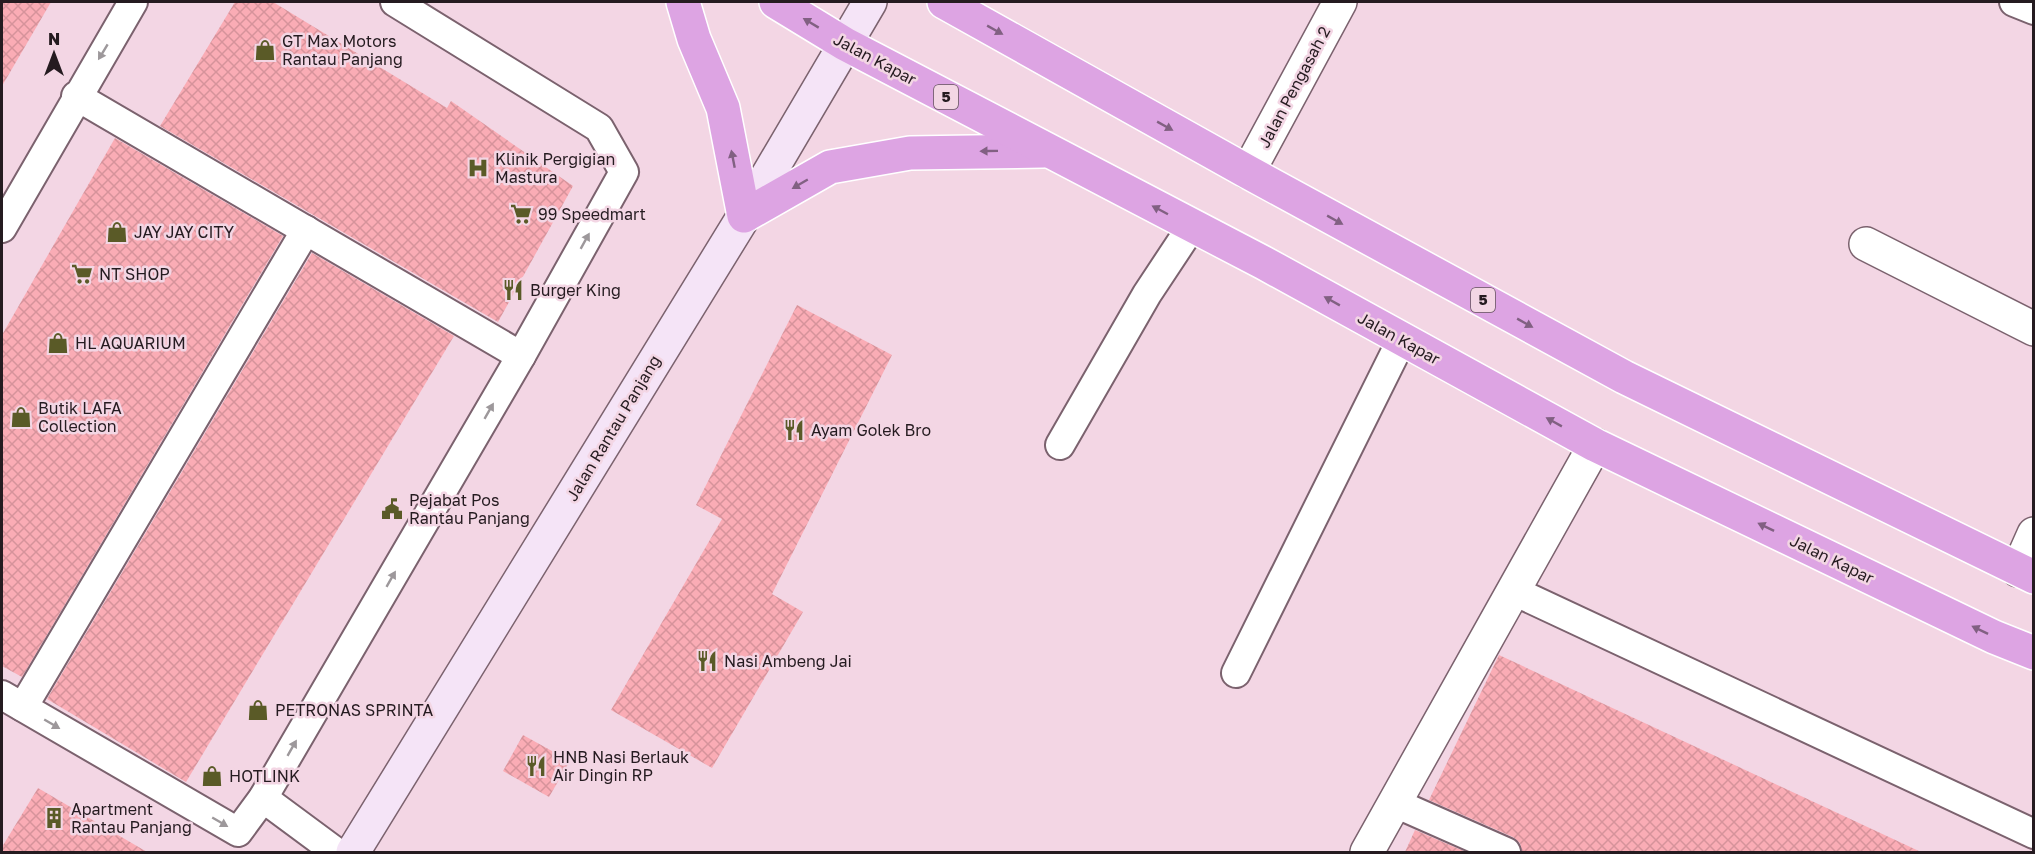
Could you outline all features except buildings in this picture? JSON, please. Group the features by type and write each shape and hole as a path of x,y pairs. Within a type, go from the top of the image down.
{"highway":[{"path":"683,2 694,39 723,108 744,216 830,167 910,153 1047,150"},
{"name":"Jalan Kapar","path":"776,2 845,44 1192,226 1595,445 1983,632 2034,653"},
{"name":"5","path":"944,2 1248,172 1624,376 2026,574"}],"street":[{"name":"Jalan Rantau Panjang","path":"353,852 744,216 870,2"},
{"name":"Jalan Pengasah 2","path":"1248,172 1340,2"},
{"path":"1866,244 2034,329"},
{"path":"1367,852 1595,445"},
{"path":"2026,574 2034,534"}],"lane":[{"path":"2,228 76,96 133,2"},
{"path":"306,230 12,701 238,832 263,798 521,356 624,172 599,128 395,2"},
{"path":"2014,2 2034,10"},
{"path":"76,96 521,356"},
{"path":"1060,445 1147,294 1192,226"},
{"path":"1236,673 1402,339"},
{"path":"1514,591 2034,834"},
{"path":"263,798 336,852"},
{"path":"1395,803 1506,852"}],"place":[{"name":"GT Max Motors Rantau Panjang","path":"265,50"},
{"name":"Klinik Pergigian Mastura","path":"478,168"},
{"name":"99 Speedmart","path":"521,214"},
{"name":"JAY JAY CITY","path":"117,232"},
{"name":"NT SHOP","path":"82,274"},
{"name":"Burger King","path":"513,290"},
{"name":"HL AQUARIUM","path":"58,343"},
{"name":"Butik LAFA Collection","path":"21,417"},
{"name":"Ayam Golek Bro","path":"794,430"},
{"name":"Pejabat Pos Rantau Panjang","path":"392,509"},
{"name":"Nasi Ambeng Jai","path":"707,661"},
{"name":"PETRONAS SPRINTA","path":"258,710"},
{"name":"HNB Nasi Berlauk Air Dingin RP","path":"536,766"},
{"name":"HOTLINK","path":"212,776"},
{"name":"Apartment Rantau Panjang","path":"54,818"}]}
